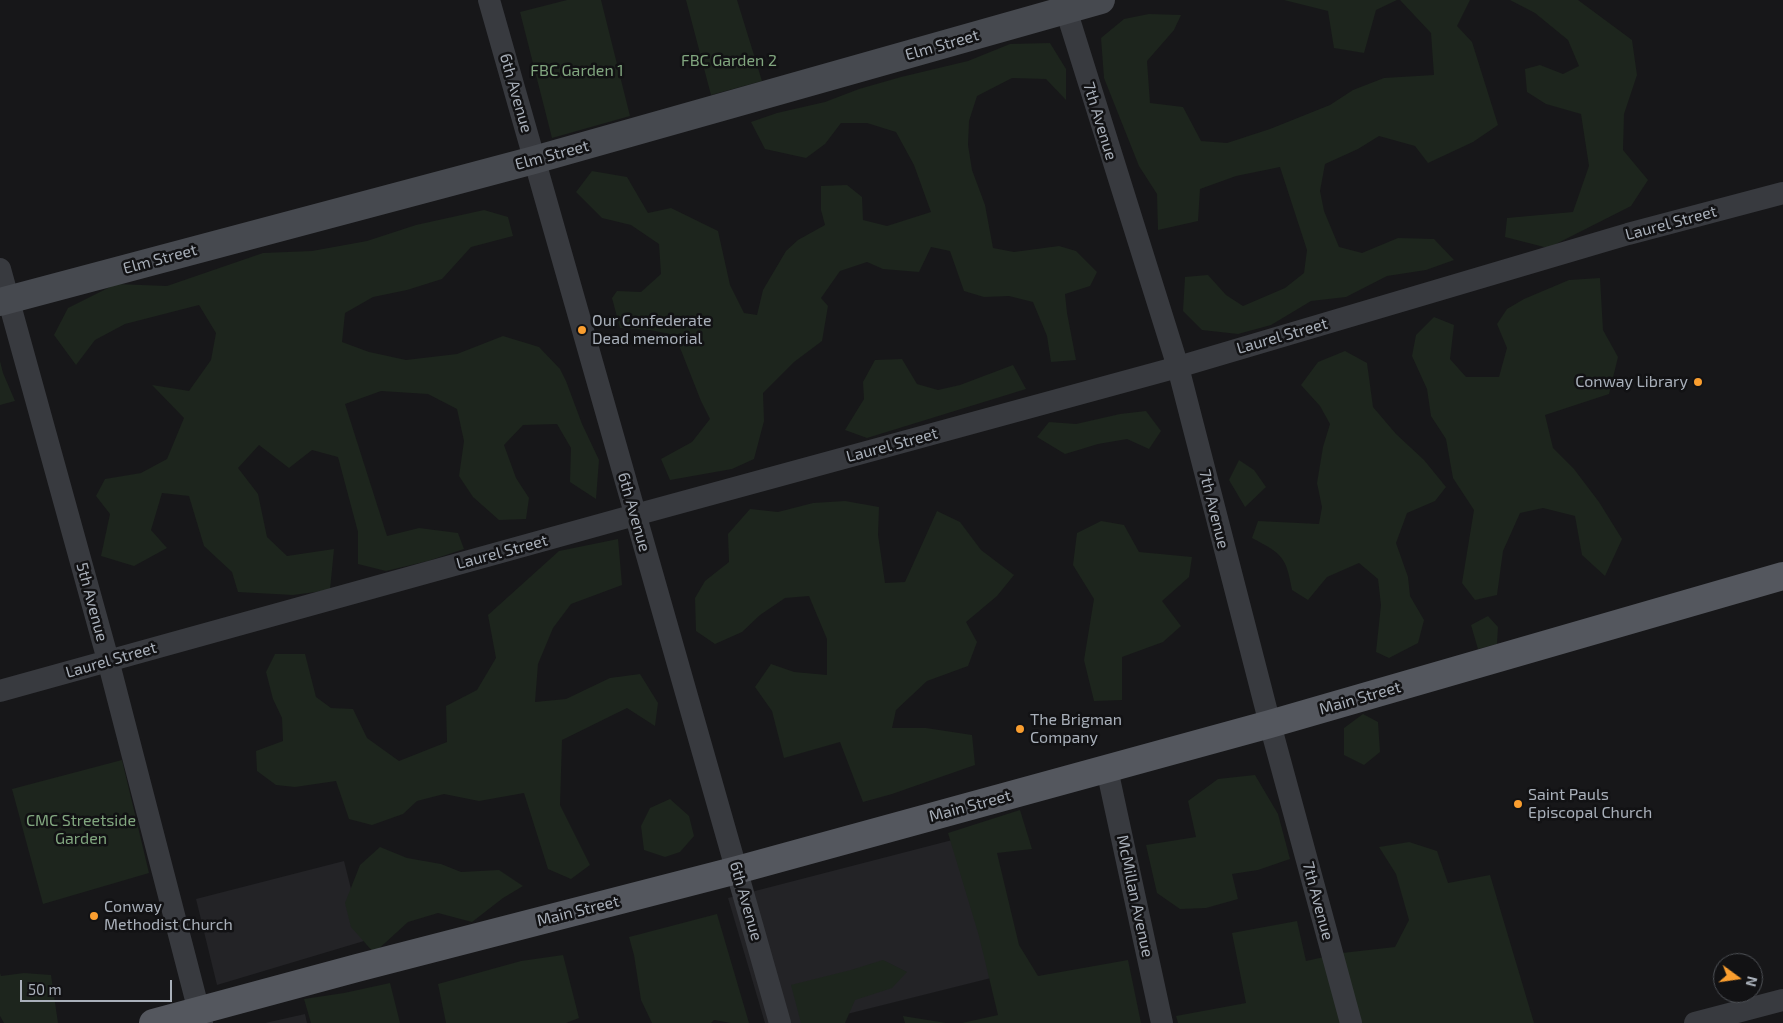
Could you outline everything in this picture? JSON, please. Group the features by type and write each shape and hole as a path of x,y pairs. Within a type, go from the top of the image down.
{"main road":[{"name":"Main Street","path":"153,1023 200,1016 1107,769 1782,582"}],"street":[{"name":"6th Avenue","path":"489,0 780,1023"},
{"name":"Elm Street","path":"4,301 534,160 1064,5 1101,0"},
{"name":"7th Avenue","path":"1064,5 1178,367 1270,724 1351,1023"},
{"name":"Laurel Street","path":"0,691 1178,367 1628,234 1783,193"},
{"name":"5th Avenue","path":"0,269 4,301 108,660 200,1016"},
{"name":"McMillan Avenue","path":"1107,769 1162,1023"},
{"path":"1695,1023 1783,1000"}],"shaded area":[{"path":"960,838 999,976 811,1023 765,1023 728,898"},
{"path":"344,861 364,941 217,985 196,899"},
{"path":"305,1014 307,1023 265,1023"}],"green space":[{"name":"FBC Garden 1","path":"567,0 601,0 630,116 552,138 520,12"},
{"name":"FBC Garden 2","path":"686,0 737,0 762,81 711,95"},
{"path":"1284,0 1397,0 1376,10 1364,53 1334,48 1328,11"},
{"path":"1400,0 1470,0 1457,26 1472,42 1498,125 1473,142 1428,163 1415,146 1379,136 1358,149 1325,164 1320,191 1324,211 1339,247 1362,253 1398,238 1434,239 1454,260 1426,270 1387,276 1346,297 1311,301 1271,325 1238,334 1202,330 1183,311 1185,277 1208,275 1226,295 1243,306 1285,288 1304,273 1307,250 1280,167 1236,176 1200,189 1198,221 1158,230 1157,194 1139,166 1104,78 1101,38 1124,19 1149,14 1181,15 1174,30 1147,61 1150,103 1183,107 1201,141 1227,143 1270,129 1330,105 1353,90 1384,78 1434,75 1431,33"},
{"path":"1510,0 1578,0 1632,40 1637,75 1624,114 1623,150 1648,180 1631,206 1548,248 1505,237 1507,218 1573,212 1589,166 1581,114 1546,104 1527,92 1525,69 1540,65 1563,74 1579,66 1568,40 1535,13"},
{"path":"1050,43 1066,69 1066,100 1046,79 1012,78 977,96 969,121 968,145 972,170 985,205 993,248 1014,252 1059,246 1076,251 1097,272 1090,286 1065,294 1076,360 1051,362 1047,336 1033,302 1009,296 984,297 964,291 950,251 931,247 919,272 883,269 867,262 840,271 821,298 828,306 822,341 794,362 763,393 764,421 754,459 732,469 670,480 661,459 692,442 710,419 675,335 650,330 620,328 612,298 617,291 641,292 661,274 659,244 631,225 602,218 576,192 592,171 627,177 648,213 671,208 718,231 730,285 744,313 757,315 763,290 786,251 798,240 825,225 821,210 821,186 847,185 862,197 863,220 887,226 931,212 914,165 896,132 867,123 841,123 825,144 806,158 765,149 751,122 777,113 825,102 859,89 901,77 968,61 1010,44"},
{"path":"484,210 508,217 513,236 471,247 442,279 407,290 373,297 345,313 342,342 369,352 406,360 457,354 503,336 539,347 560,369 599,460 596,499 570,482 571,448 557,424 523,425 504,445 516,478 529,498 526,519 499,520 473,497 459,476 464,441 457,409 428,394 381,391 345,404 387,536 419,528 458,533 464,549 428,561 386,571 358,564 358,532 338,457 312,450 289,468 259,445 238,468 258,494 267,537 287,556 334,549 330,590 293,595 238,592 232,572 204,546 189,496 162,493 151,530 167,548 134,566 101,556 110,514 96,496 105,479 141,473 167,459 184,418 152,385 189,391 211,360 216,333 199,305 125,324 95,340 76,365 54,335 68,308 116,284 167,286 263,253 312,251 367,241 416,225"},
{"path":"1600,278 1603,330 1618,357 1609,394 1545,415 1553,448 1574,469 1599,502 1622,539 1605,576 1582,555 1575,516 1543,508 1520,513 1503,551 1497,595 1475,600 1462,583 1474,510 1453,478 1446,439 1431,416 1427,389 1412,356 1416,335 1434,317 1454,325 1450,359 1466,377 1499,377 1507,348 1497,324 1507,309 1524,299 1569,280"},
{"path":"1345,351 1367,363 1373,407 1396,434 1424,460 1446,487 1435,501 1407,513 1396,543 1408,577 1410,596 1424,620 1418,643 1389,658 1376,652 1381,605 1378,579 1359,563 1327,577 1308,600 1292,590 1285,563 1281,557 1252,538 1258,521 1319,524 1322,507 1317,483 1323,447 1330,424 1320,406 1301,385 1318,362"},
{"path":"902,359 917,384 938,390 960,385 1013,365 1026,389 867,438 845,430 864,399 863,382 875,360"},
{"path":"0,361 15,401 0,405"},
{"path":"1146,411 1161,431 1149,449 1127,439 1098,444 1065,454 1037,437 1049,422 1076,424 1120,414"},
{"path":"1239,460 1254,470 1266,487 1245,507 1229,480"},
{"path":"845,501 879,507 878,535 885,583 905,582 937,511 960,522 981,550 1014,575 997,596 966,622 977,642 968,666 927,681 896,710 892,728 926,728 972,735 975,765 892,794 863,802 840,742 784,758 772,711 755,687 771,664 794,672 827,675 827,639 809,596 785,598 760,615 742,632 715,644 696,631 695,598 705,581 729,562 728,534 750,509 778,512 813,503"},
{"path":"1101,521 1124,525 1139,552 1192,557 1189,577 1162,601 1181,626 1163,642 1122,657 1122,700 1094,701 1084,660 1094,599 1073,565 1077,533"},
{"path":"618,539 622,585 571,604 553,628 538,664 535,702 566,699 610,678 640,674 658,703 655,726 627,708 562,740 560,805 590,865 571,879 548,869 524,793 479,801 444,794 417,801 403,814 372,825 349,819 336,781 295,787 276,785 257,771 256,751 283,741 282,718 273,699 266,672 275,654 305,654 316,697 331,708 353,709 367,738 399,761 447,742 446,706 477,690 496,658 488,615 559,551"},
{"path":"1488,616 1498,627 1497,644 1478,649 1471,625"},
{"path":"1363,714 1378,722 1380,752 1364,765 1344,755 1344,728"},
{"name":"CMC Streetside Garden","path":"122,760 149,873 43,904 12,789"},
{"path":"1255,775 1278,814 1290,859 1258,870 1232,874 1238,899 1206,908 1180,909 1157,893 1146,845 1196,837 1188,801 1218,779"},
{"path":"670,799 689,816 694,836 680,852 665,857 644,850 641,826 650,808"},
{"path":"1020,810 1032,849 997,853 1019,945 1038,976 1128,960 1141,1023 962,1023 998,1015 979,936 948,833"},
{"path":"1409,842 1437,851 1448,883 1490,875 1534,1023 1178,1023 1176,1016 1246,1003 1232,933 1297,921 1306,961 1342,953 1395,947 1409,920 1396,874 1379,847"},
{"path":"380,847 407,858 441,864 461,872 499,870 523,886 503,898 472,922 438,913 408,922 374,953 351,927 345,903 360,865"},
{"path":"717,914 749,1023 731,1023 714,1020 711,1023 652,1023 641,1000 634,955 629,937"},
{"path":"563,955 579,1018 566,1023 446,1023 438,984 521,961"},
{"path":"883,960 907,972 892,988 855,1000 845,1023 801,1023 791,985"},
{"path":"0,973 1,976 24,973 51,975 58,1023 4,1023 0,1016"},
{"path":"390,983 400,1023 311,1023 304,999"},
{"path":"903,1016 946,1023 905,1023"}],"place":[{"name":"Our Confederate Dead memorial","path":"582,330"},
{"name":"Conway Library","path":"1698,382"},
{"name":"The Brigman Company","path":"1020,729"},
{"name":"Saint Pauls Episcopal Church","path":"1518,804"},
{"name":"Conway Methodist Church","path":"94,916"}]}
